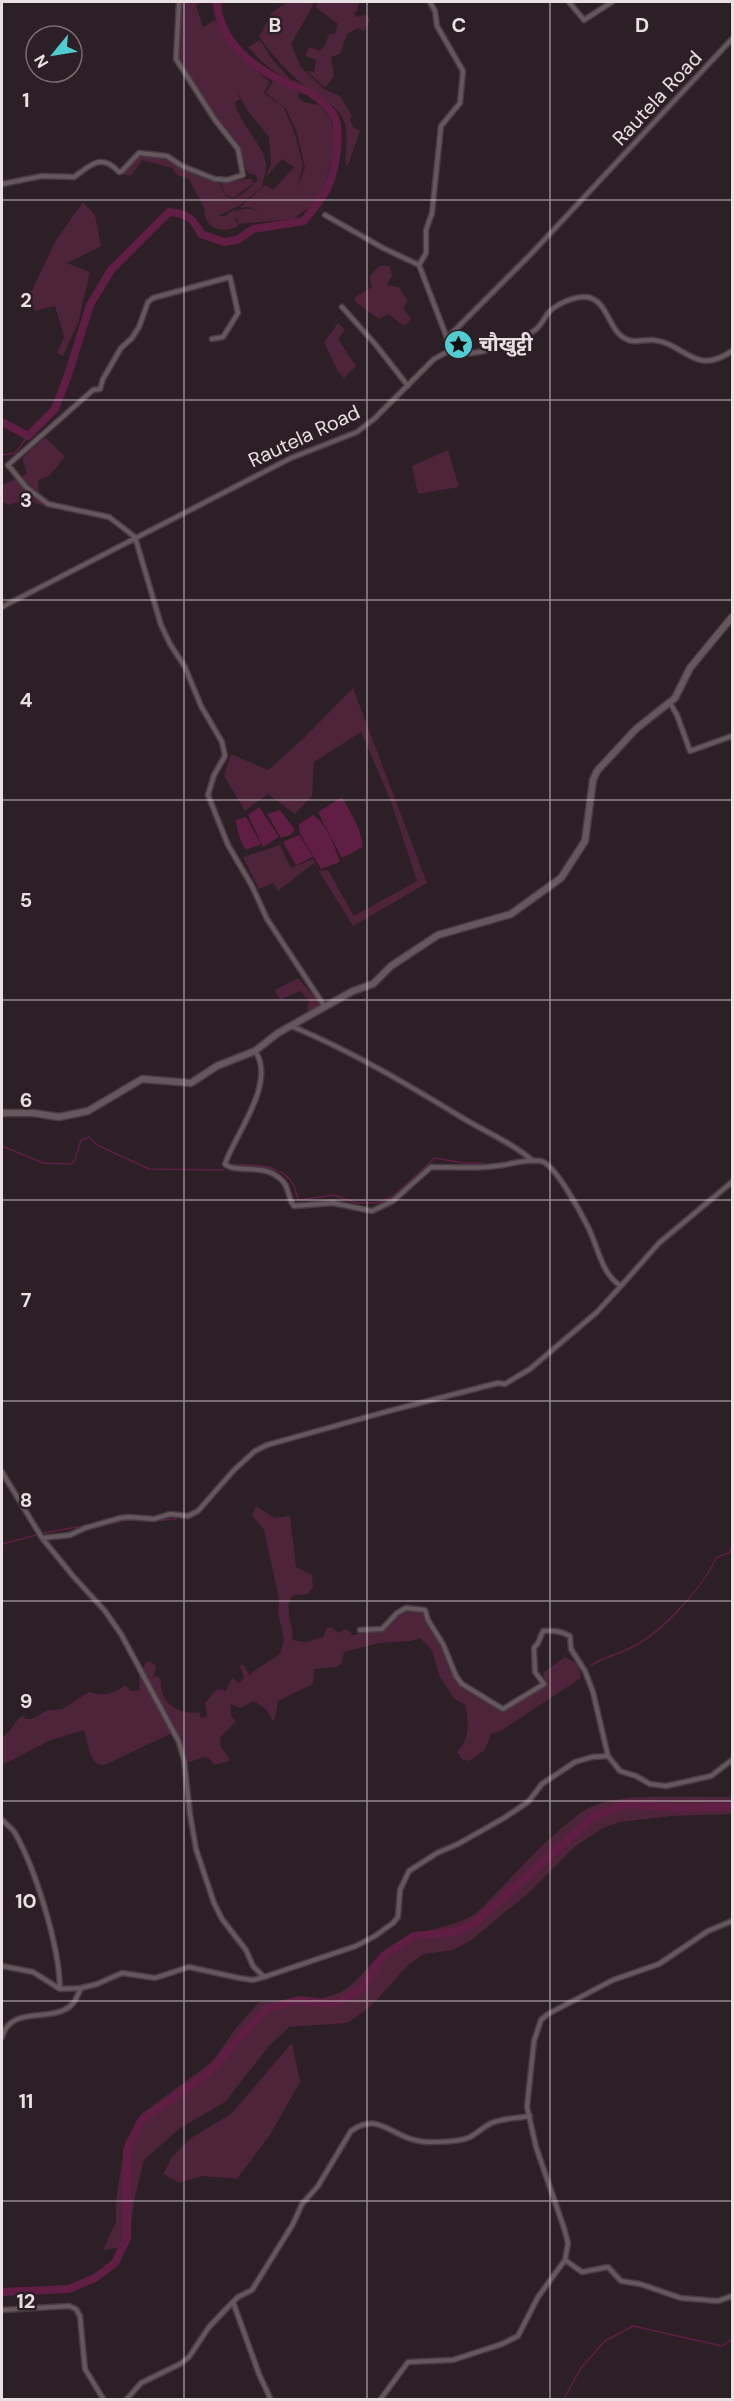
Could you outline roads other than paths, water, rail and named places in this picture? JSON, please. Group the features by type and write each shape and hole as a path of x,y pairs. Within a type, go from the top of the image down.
{"street":[{"path":"2,184 42,176 74,177 89,165 103,162 112,165 119,172 139,153 167,156 182,166 215,179 227,180 243,175 238,148 215,120 176,59 179,2"},
{"path":"418,264 426,253 426,230 432,213 441,126 460,103 463,81 463,71 437,26 435,11 430,2"},
{"path":"569,2 584,20 612,2"},
{"name":"Rautela Road","path":"447,338 531,254 732,39"},
{"path":"325,215 383,248 418,264 447,338 448,351 469,354 495,349 536,330 549,312 558,306 584,297 599,303 625,339 635,342 653,340 702,361 713,361 732,351"},
{"path":"212,339 224,337 238,313 230,277 153,298 148,302 139,327 132,338 121,348 103,379 100,389 93,390 8,465 26,487 48,504 109,517 135,537 161,625 185,667 201,706 222,742 225,756 214,775 208,795 230,852 252,886 267,920 325,1008"},
{"path":"342,307 408,386"},
{"name":"Rautela Road","path":"2,608 291,458 357,432 374,419 434,359 448,351"},
{"path":"2,1113 33,1113 59,1117 88,1111 142,1079 191,1083 217,1066 255,1051 278,1032 353,991 373,984 391,966 438,935 511,914 561,878 585,841 593,780 597,771 636,729 675,698 690,668 732,617"},
{"path":"669,702 677,715 690,752 732,736"},
{"path":"291,1026 325,1040 365,1062 534,1161"},
{"path":"255,1051 262,1064 258,1087 243,1130 225,1164 230,1168 266,1170 278,1176 288,1188 294,1206 333,1203 372,1211 393,1201 432,1167 496,1166 525,1160 548,1164 588,1227 606,1271 613,1281 621,1286"},
{"path":"42,1538 70,1535 85,1528 130,1517 154,1519 170,1514 188,1515 198,1510 255,1451 267,1445 498,1383 505,1384 530,1369 569,1337 597,1312 659,1243 732,1182"},
{"path":"2,1472 42,1538 72,1576 105,1611 121,1634 179,1742 184,1760 196,1849 214,1903 222,1918 246,1950 253,1966 264,1977"},
{"path":"360,1630 382,1629 397,1613 406,1608 425,1610 462,1684 503,1709 544,1684 535,1672 534,1648 543,1631 562,1632 570,1636 571,1649 585,1671 593,1692 608,1756 620,1771 650,1784 666,1786 711,1776 732,1760"},
{"path":"2,1966 33,1972 60,1989 81,1988 97,1984 122,1972 155,1978 189,1967 253,1980 356,1947 375,1936 398,1917 400,1890 409,1871 437,1853 504,1818 528,1802 542,1784 575,1762 592,1757 608,1756"},
{"path":"2,1820 14,1831 41,1900 55,1947 60,1989"},
{"path":"380,2400 408,2362 453,2360 502,2344 518,2336 538,2297 565,2260 568,2243 539,2156 527,2106 534,2041 541,2020 548,2014 613,1980 659,1964 708,1931 732,1921"},
{"path":"2,2037 11,2021 22,2017 63,2011 74,2003 81,1988"},
{"path":"126,2400 144,2381 166,2372 189,2357 209,2327 233,2302 252,2290 293,2224 302,2204 318,2186 351,2131 358,2126 373,2123 381,2125 399,2135 421,2142 470,2137 486,2125 530,2116"},
{"path":"565,2260 582,2272 608,2267 621,2281 640,2284 681,2298 718,2301 732,2296"},
{"path":"233,2302 271,2400"},
{"path":"2,2310 69,2306 76,2309 80,2316 85,2369 104,2400"}],"waterway":[{"path":"2,422 28,436 55,409 90,305 111,270 169,212 189,218 201,234 224,242 237,240 253,229 304,221 328,187 338,140 333,114 311,93 275,78 240,52 224,29 217,2"},
{"path":"2,455 15,453 28,436"},
{"path":"2,1146 43,1163 71,1164 75,1160 81,1140 89,1137 97,1145 149,1169 224,1170"},
{"path":"228,1165 265,1166 274,1169 289,1178 299,1200 334,1195 356,1203 377,1203 393,1196 435,1158 463,1163 483,1163"},
{"path":"90,1529 126,1520 176,1519"},
{"path":"43,1533 83,1526"},
{"path":"2,1544 36,1535"},
{"path":"590,1666 638,1644 665,1624 690,1598 717,1557 729,1553 732,1546"},
{"path":"2,2292 69,2289 95,2278 115,2263 127,2238 127,2150 141,2121 208,2073 266,2009 298,2000 334,2004 362,1989 383,1956 414,1936 456,1932 476,1922 593,1817 627,1804 676,1808 732,1807"},
{"path":"563,2400 581,2368 605,2341 633,2326 722,2346 732,2339"}],"place":[{"name":"चौखुट्टी","path":"458,344"}]}
